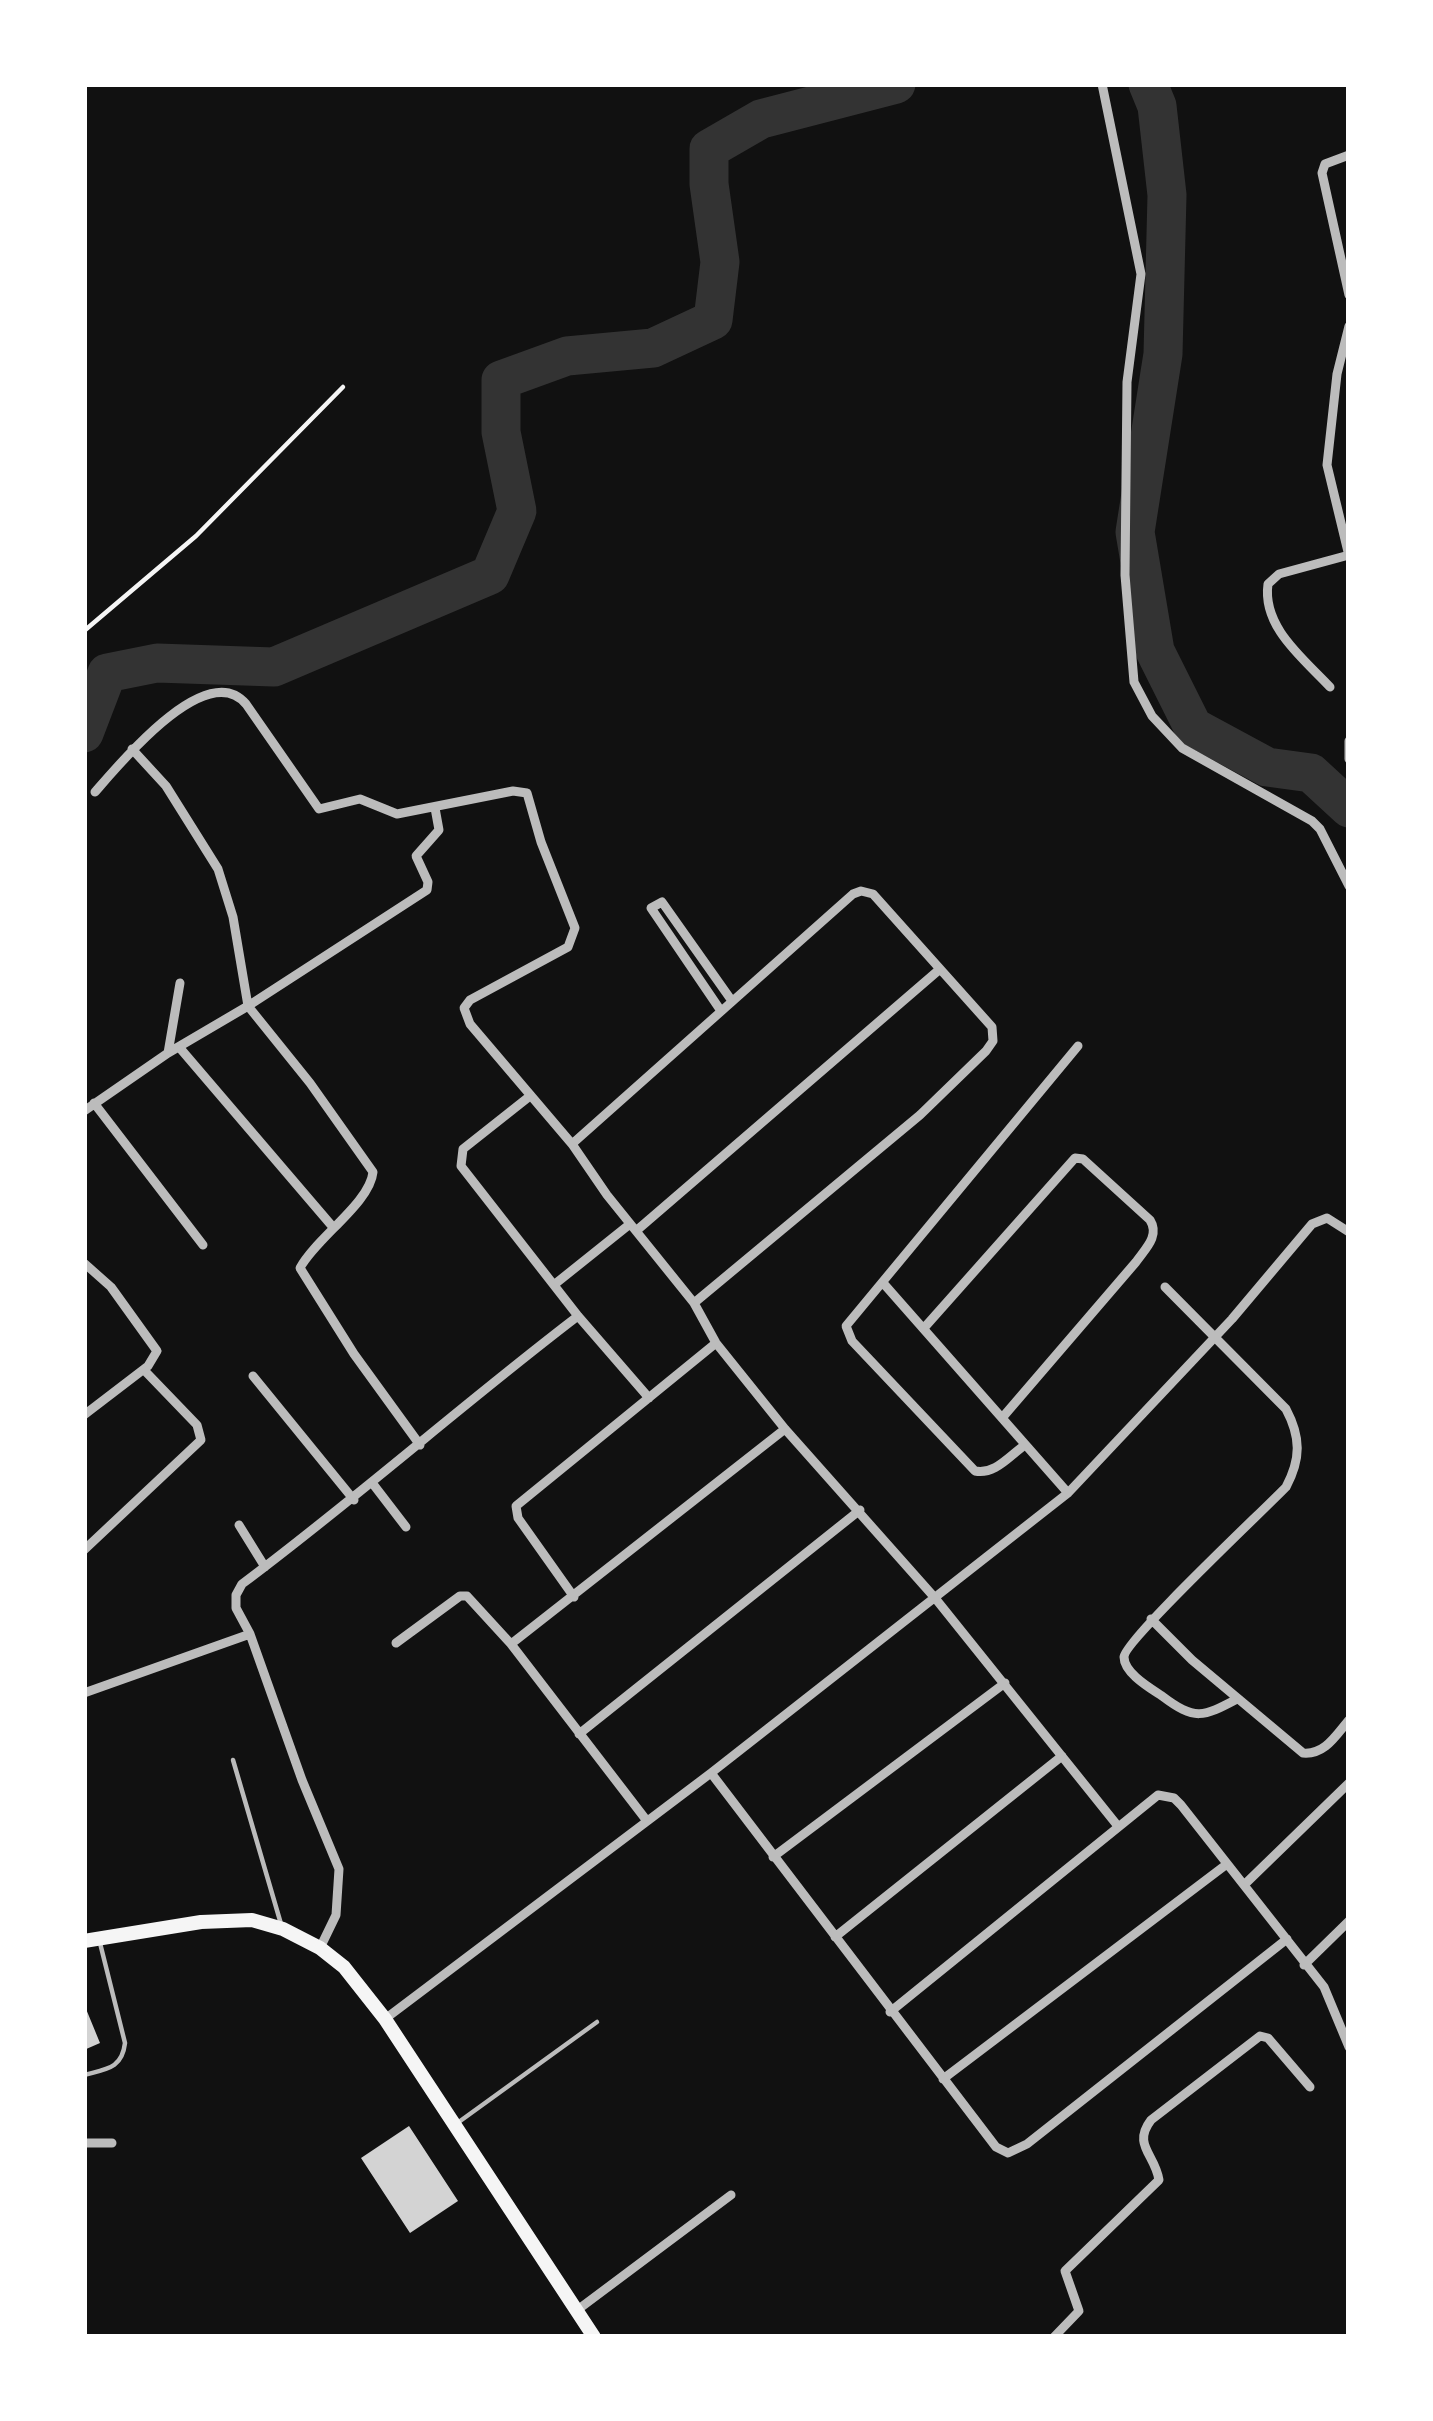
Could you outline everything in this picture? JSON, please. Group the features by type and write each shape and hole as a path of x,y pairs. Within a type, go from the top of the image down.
{"main road":[{"path":"91,1940 218,1920 252,1921 283,1929 320,1948 354,1977 386,2019 594,2337"}],"street":[{"path":"1102,84 1141,274 1127,382 1124,575 1134,682 1170,738 1218,771 1312,821 1349,886"},
{"path":"1349,155 1325,164 1322,173 1349,295"},
{"path":"1330,687 1278,631 1268,606 1268,584 1279,574 1349,556 1327,465 1349,326"},
{"path":"95,792 132,749 201,695 229,690 246,704 319,809 360,799 397,814 513,791 527,793 574,928 568,947 470,1000 464,1008 470,1024 572,1144 694,1303 716,1343 785,1429 935,1598 1117,1825"},
{"path":"1349,741 1349,759"},
{"path":"132,749 166,786 218,869 233,917 248,1006 373,1172 369,1189 332,1226 301,1264 301,1271 420,1445"},
{"path":"84,1111 427,890 416,856 439,830 435,808"},
{"path":"572,1144 861,891 873,895 992,1027 993,1041 920,1115 694,1303"},
{"path":"721,1010 651,908 662,902 732,1001"},
{"path":"555,1284 633,1227 940,969"},
{"path":"180,983 173,1050 332,1226"},
{"path":"1025,1444 993,1469 975,1471 852,1341 846,1326 1078,1046"},
{"path":"530,1096 463,1149 459,1161 578,1316 649,1398"},
{"path":"94,1103 203,1245"},
{"path":"924,1328 1075,1158 1083,1159 1150,1220 1154,1234 1136,1262 1002,1418"},
{"path":"386,2019 711,1773 1068,1493 1232,1319 1312,1224 1327,1219 1346,1229"},
{"path":"84,1263 111,1287 157,1351 144,1370 84,1415"},
{"path":"884,1284 1068,1493"},
{"path":"1165,1288 1286,1408 1296,1427 1295,1469 1286,1487 1150,1619 1125,1650 1129,1670 1193,1715 1205,1716 1237,1699"},
{"path":"320,1948 336,1915 338,1870 250,1634 236,1608 236,1595 242,1584 354,1500 578,1316"},
{"path":"574,1597 518,1518 516,1506 716,1343"},
{"path":"84,1550 201,1440 196,1425 144,1370"},
{"path":"253,1376 354,1500"},
{"path":"512,1644 785,1429"},
{"path":"373,1484 406,1527"},
{"path":"579,1734 860,1510"},
{"path":"239,1525 265,1567"},
{"path":"396,1643 460,1596 467,1596 512,1644 647,1821"},
{"path":"1150,1619 1303,1753 1315,1754 1326,1747 1349,1720"},
{"path":"84,1693 250,1634"},
{"path":"772,1857 1005,1683"},
{"path":"835,1937 1062,1756"},
{"path":"711,1773 943,2080 996,2146 1008,2153 1017,2151 1287,1939"},
{"path":"1244,1885 1349,1783"},
{"path":"890,2012 1158,1796 1174,1798 1287,1939 1334,2003 1349,2047"},
{"path":"943,2080 1227,1864"},
{"path":"1304,1965 1349,1921"},
{"path":"1339,2015 1349,2006"},
{"path":"1054,2337 1078,2312 1065,2271 1159,2180 1141,2143 1151,2120 1260,2036 1268,2038 1310,2087"},
{"path":"84,2143 112,2143"},
{"path":"576,2311 730,2195"}],"lane":[{"path":"233,1760 283,1929"},
{"path":"84,2074 117,2066 124,2057 125,2043 91,1940"},
{"path":"456,2124 597,2022"}],"path":[{"path":"84,631 196,536 343,387"}],"building":[{"path":"84,2004 100,2043 84,2050"},
{"path":"409,2126 458,2201 410,2233 361,2158"}],"waterway":[{"path":"84,733 107,673 157,663 274,667 490,575 517,511 501,432 501,380 567,356 653,348 713,320 720,262 709,149 761,119 896,84"},
{"path":"1148,84 1157,106 1167,195 1163,354 1135,532 1155,651 1193,727 1267,767 1311,773 1349,808"}]}
